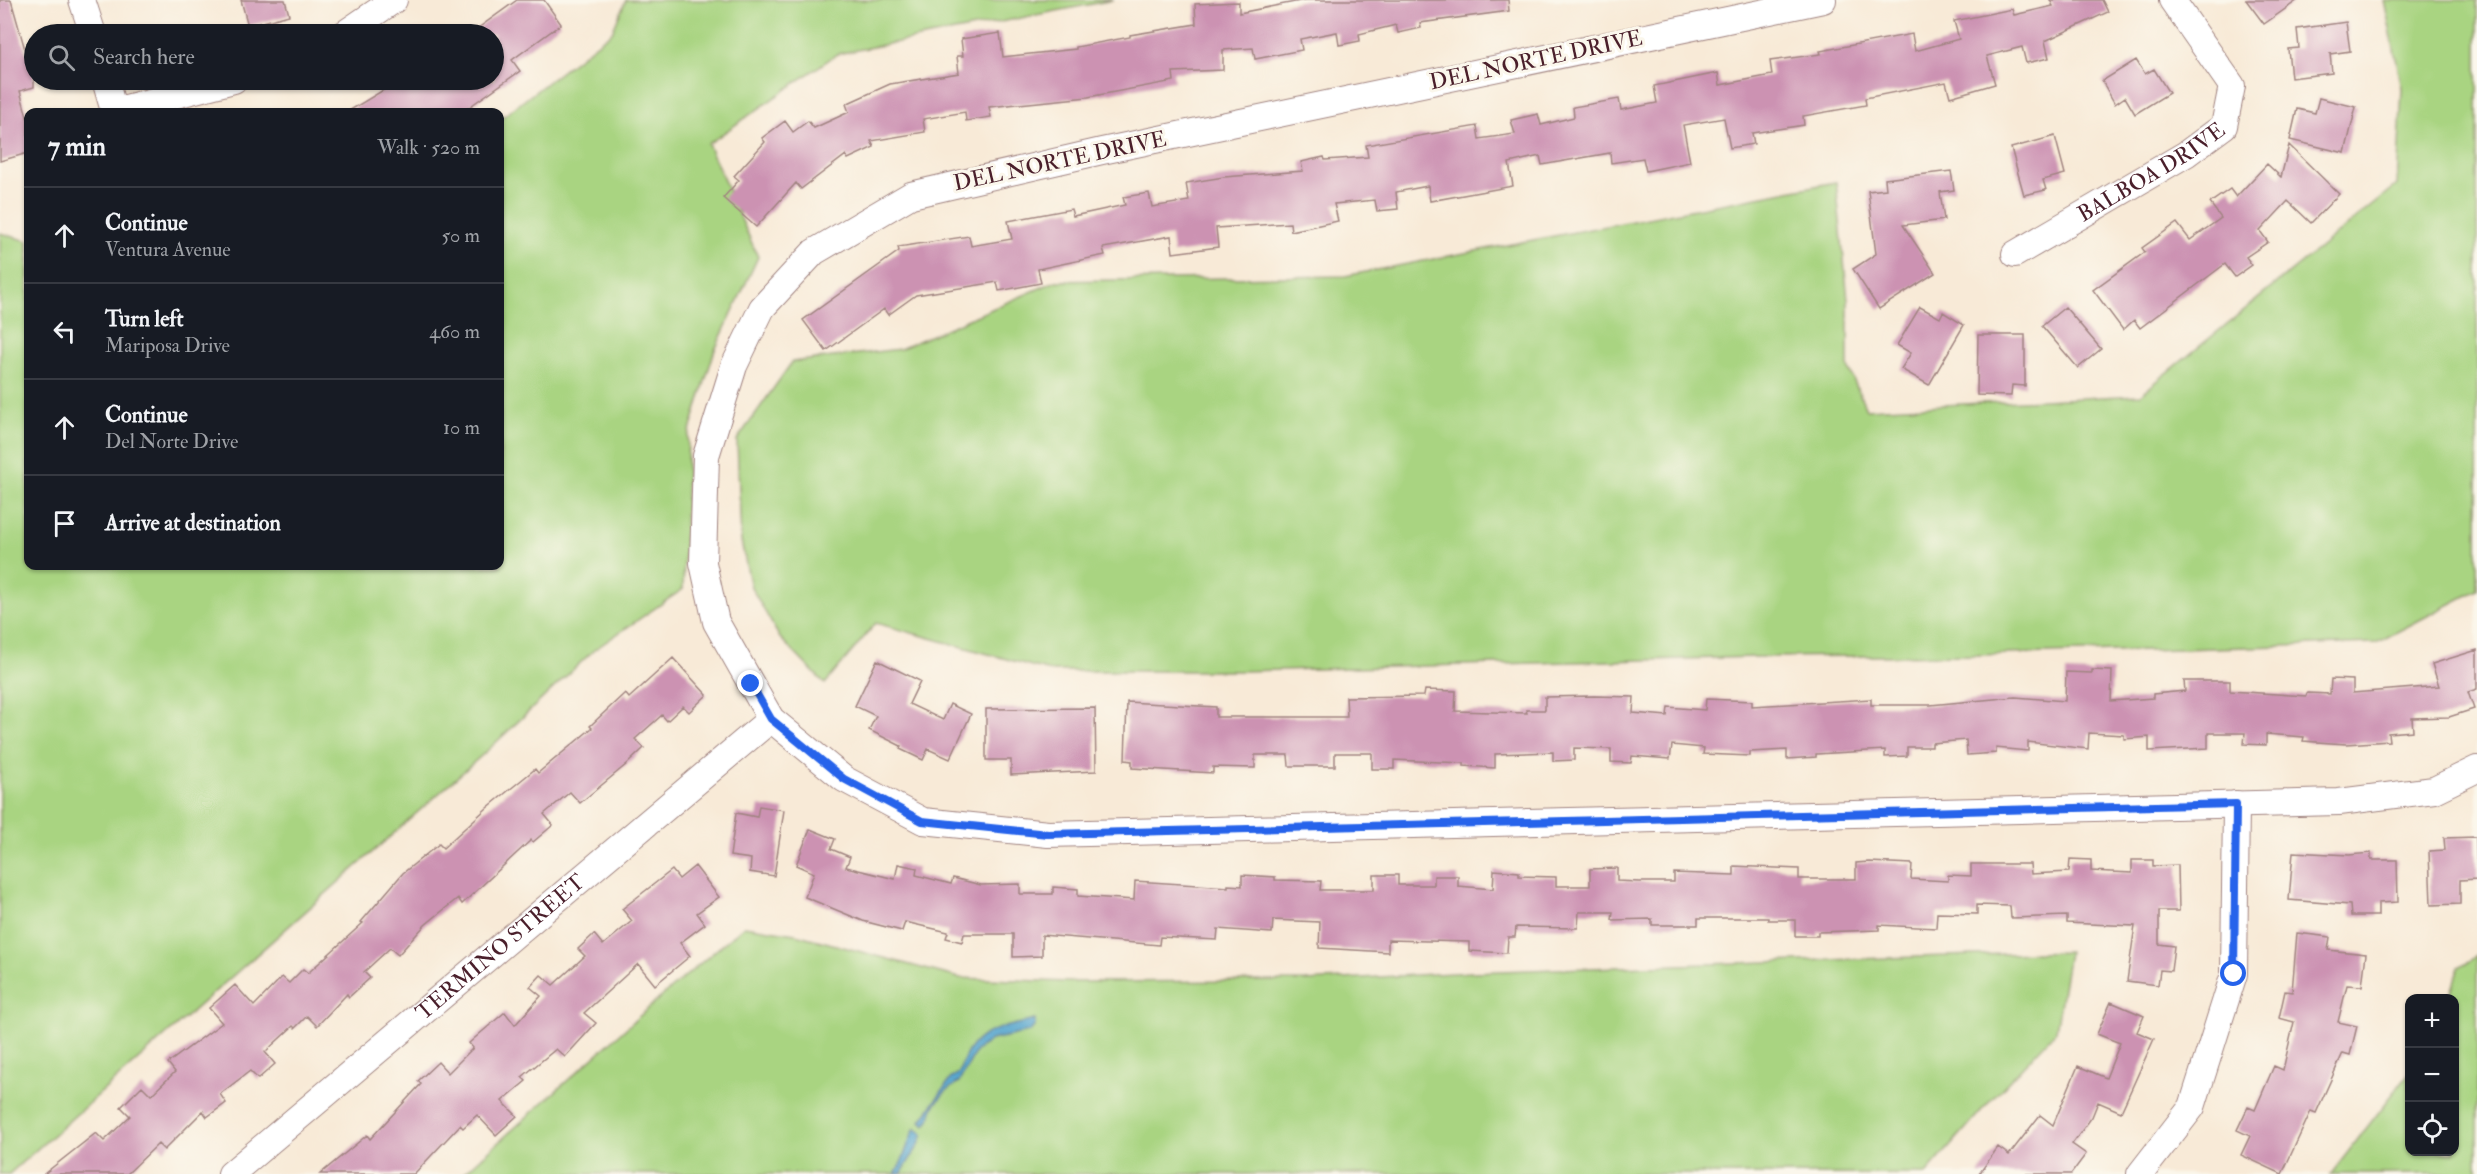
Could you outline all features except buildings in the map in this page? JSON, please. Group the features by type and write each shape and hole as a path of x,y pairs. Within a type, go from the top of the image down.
{"street":[{"path":"82,0 90,24"},
{"path":"359,24 394,0"},
{"name":"DEL NORTE DRIVE","path":"771,719 716,622 703,563 706,456 734,366 762,308 814,252 910,195 1113,149 1823,0"},
{"name":"BALBOA DRIVE","path":"2015,254 2186,154 2224,126 2232,86 2172,0"},
{"path":"108,90 113,108"},
{"path":"126,108 195,90"},
{"path":"771,719 844,779 922,821 1048,834 2339,802 2434,790 2477,769"},
{"name":"TERMINO STREET","path":"231,1174 771,719"},
{"path":"2139,1174 2192,1107 2234,974 2236,804"}],"green space":[{"path":"626,0 1113,0 837,54 708,144 758,257 714,352 688,437 683,589 594,650 489,749 9,1174 0,1174 0,233 24,240 24,570 504,570 504,116 612,32"},
{"path":"2384,0 2477,0 2477,590 2376,643 1978,655 1756,657 1242,671 1050,671 876,623 825,684 780,638 751,587 741,541 737,440 792,362 900,349 1056,281 1345,276 1836,182 1848,300 1848,367 1866,409 2140,395 2397,185 2402,88"},
{"path":"744,926 795,934 959,978 1068,982 1306,981 1472,972 2069,952 2056,1031 1926,1174 463,1174"},
{"path":"2477,956 2477,1174 2331,1174 2405,1078 2405,1156 2459,1156 2459,994 2450,994 2459,967"}],"water":[{"path":"1035,1020 1035,1026 1029,1032 991,1040 976,1051 959,1082 946,1091 934,1106 928,1123 925,1125 921,1121 951,1078 959,1073 964,1058 978,1039 997,1029"},
{"path":"915,1128 923,1134 919,1145 901,1174 895,1174 901,1163"}],"route":[{"path":"751,684 771,719 844,779 922,821 1048,834 2236,804 2234,974"}]}
